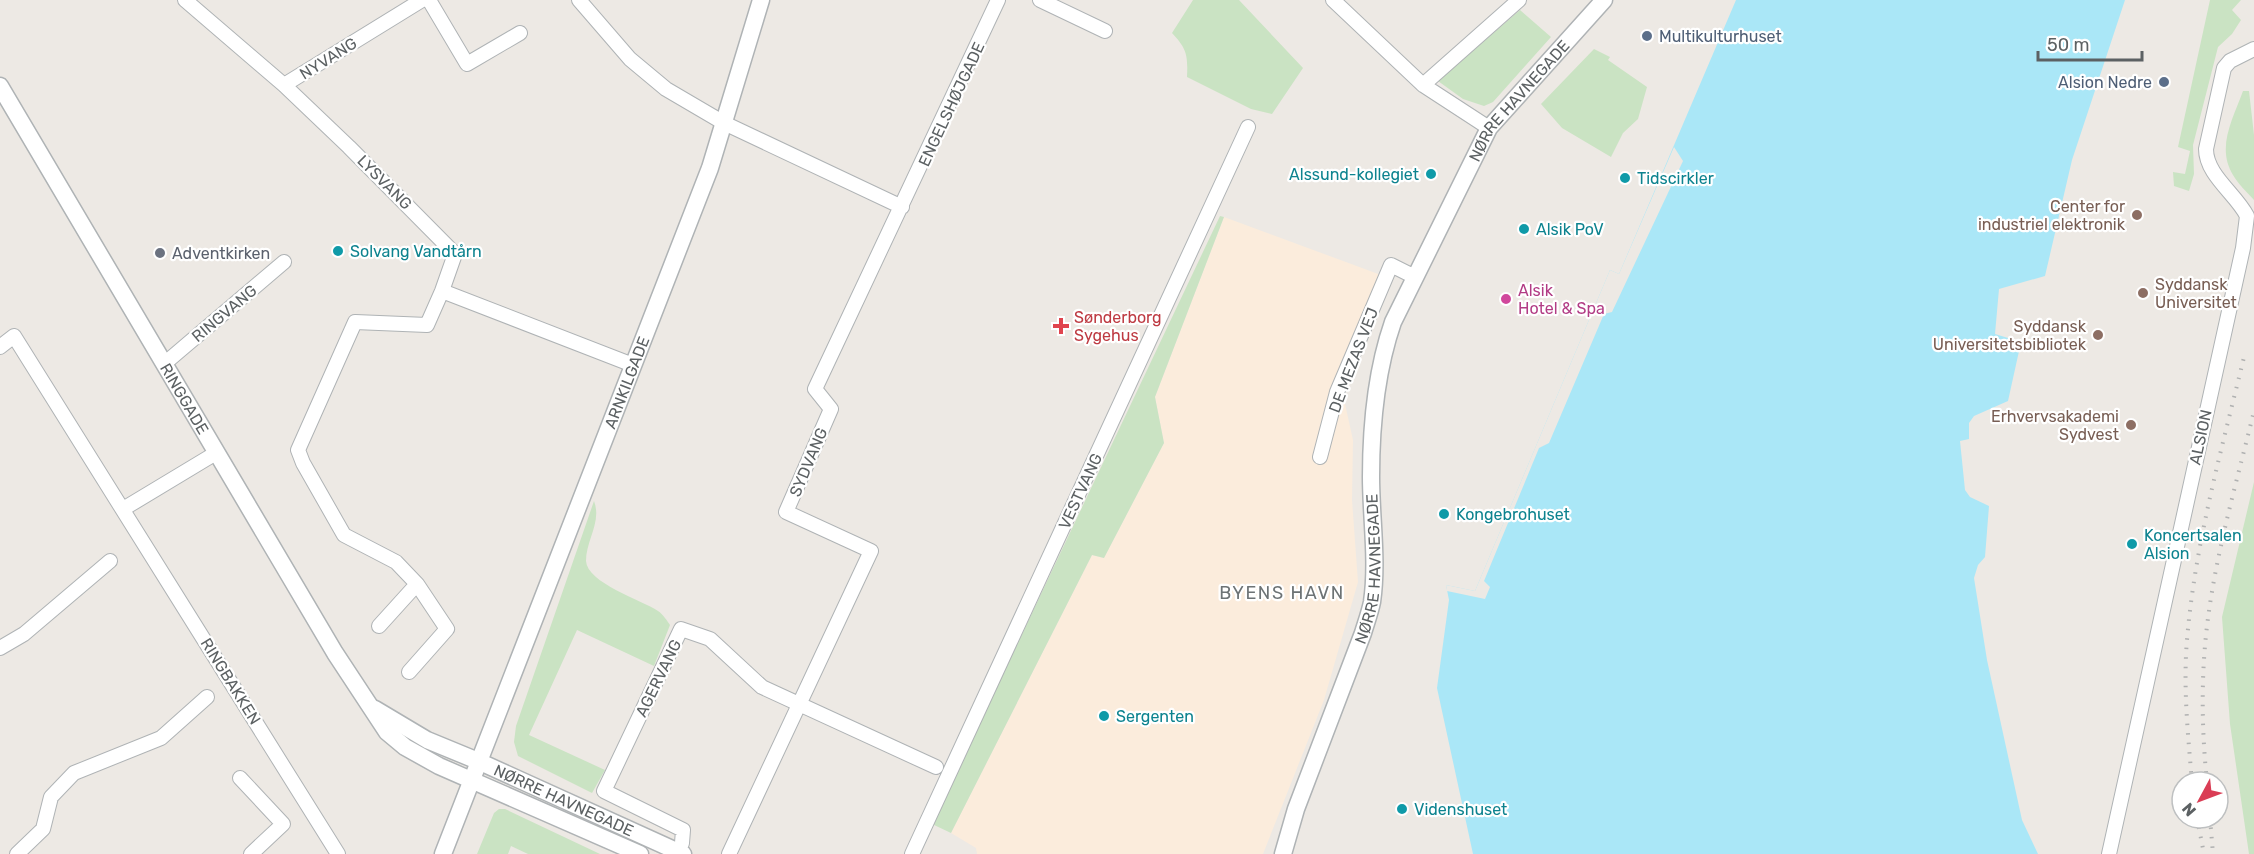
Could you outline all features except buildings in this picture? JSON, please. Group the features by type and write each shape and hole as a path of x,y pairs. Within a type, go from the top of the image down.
{"street":[{"name":"NYVANG","path":"185,0 284,86 422,0"},
{"path":"429,0 467,64 520,33"},
{"path":"579,0 612,40 655,81 724,123 902,207"},
{"name":"ARNKILGADE","path":"443,854 710,168 761,0"},
{"name":"ENGELSHØJGADE","path":"902,207 998,0"},
{"path":"1040,0 1105,31"},
{"path":"1334,0 1423,85 1490,128"},
{"path":"1423,85 1520,0"},
{"name":"NØRRE HAVNEGADE","path":"1283,854 1296,809 1363,633 1372,603 1374,567 1371,475 1379,377 1385,343 1393,322 1490,128 1604,0"},
{"name":"ALSION","path":"2109,854 2243,248 2247,216 2210,167 2206,149 2224,68 2236,57 2254,49"},
{"name":"RINGGADE","path":"0,86 335,653 373,707 387,732 405,747 439,766 471,779"},
{"name":"LYSVANG","path":"284,86 350,147 455,254 427,325 355,322 298,450 344,535 396,562 417,584"},
{"name":"VESTVANG","path":"912,854 1248,127"},
{"name":"SYDVANG","path":"729,854 871,551 786,512 831,409 815,390 902,207"},
{"name":"RINGVANG","path":"164,364 284,262"},
{"name":"DE MEZAS VEJ","path":"1320,457 1337,392 1391,265 1415,277"},
{"path":"442,291 633,365"},
{"name":"RINGBAKKEN","path":"0,347 14,336 338,854"},
{"path":"123,509 216,453"},
{"path":"0,648 24,634 110,561"},
{"path":"379,626 417,584 447,629 409,672"},
{"name":"AGERVANG","path":"679,853 683,830 604,791 681,629 710,639 762,687 936,767"},
{"path":"17,854 43,829 51,797 74,773 161,738 207,697"},
{"name":"RINGGADE","path":"373,707 427,740 478,762"},
{"name":"NØRRE HAVNEGADE","path":"478,762 679,853"},
{"path":"240,778 283,824 251,854"},
{"name":"NØRRE HAVNEGADE","path":"471,779 640,854"}],"shaded area":[{"path":"1224,217 1381,275 1341,386 1353,440 1352,500 1358,582 1324,700 1263,854 977,854 976,848 951,833 1092,555 1104,558 1164,443 1155,397"}],"green space":[{"path":"1193,0 1239,0 1303,68 1272,114 1251,109 1187,77 1186,53 1172,33"},
{"path":"2210,0 2241,0 2232,10 2241,20 2232,34 2218,47 2193,145 2194,174 2189,191 2174,186 2173,172 2185,174 2190,151 2178,147"},
{"path":"1520,10 1551,37 1493,102 1484,106 1463,99 1438,81"},
{"path":"1594,49 1610,57 1608,60 1647,87 1638,119 1623,133 1611,157 1562,128 1541,104"},
{"path":"2243,91 2249,91 2254,135 2254,200 2233,175 2226,154 2228,133"},
{"path":"1220,216 1224,217 1155,397 1164,443 1104,558 1092,555 951,833 932,824"},
{"path":"2254,482 2254,854 2249,854 2230,724 2222,617"},
{"path":"594,501 595,524 586,561 589,569 605,584 658,611 670,625 654,666 577,630 529,735 605,770 592,793 518,756 514,742 516,726"},
{"path":"499,809 505,809 600,854 528,854 511,846 508,854 477,854 494,813"}],"water":[{"path":"1736,0 2125,0 2072,160 2045,276 1999,289 1995,334 2021,342 2008,401 1974,416 1969,423 1969,439 1960,441 1965,490 1970,497 1989,506 1985,557 1978,565 1974,578 1987,660 2022,820 2038,854 1473,854 1437,688 1449,600 1446,585 1475,591 1610,270 1619,274"}],"pier":[{"path":"1674,147 1683,161 1612,312 1604,314 1549,443 1539,448 1484,581 1490,587 1485,599 1447,591 1446,585 1475,591 1610,270 1619,274"}],"railway":[{"path":"2191,770 2186,711 2186,675 2191,604 2210,496 2245,353"},
{"path":"2206,770 2203,709 2206,635 2214,578 2254,411"},
{"path":"2199,830 2204,854"},
{"path":"2211,830 2213,854"}],"place":[{"name":"Multikulturhuset","path":"1647,36"},
{"name":"Alsion Nedre","path":"2164,82"},
{"name":"Alssund-kollegiet","path":"1431,174"},
{"name":"Tidscirkler","path":"1625,178"},
{"name":"Center for industriel elektronik","path":"2137,215"},
{"name":"Alsik PoV","path":"1524,229"},
{"name":"Solvang Vandtårn","path":"338,251"},
{"name":"Adventkirken","path":"160,253"},
{"name":"Syddansk Universitet","path":"2143,293"},
{"name":"Alsik Hotel & Spa","path":"1506,299"},
{"name":"Sønderborg Sygehus","path":"1061,326"},
{"name":"Syddansk Universitetsbibliotek","path":"2098,335"},
{"name":"Erhvervsakademi Sydvest","path":"2131,425"},
{"name":"Kongebrohuset","path":"1444,514"},
{"name":"Koncertsalen Alsion","path":"2132,544"},
{"name":"Sergenten","path":"1104,716"},
{"name":"Videnshuset","path":"1402,809"}],"district":[{"name":"BYENS HAVN","path":"1282,593"}]}
